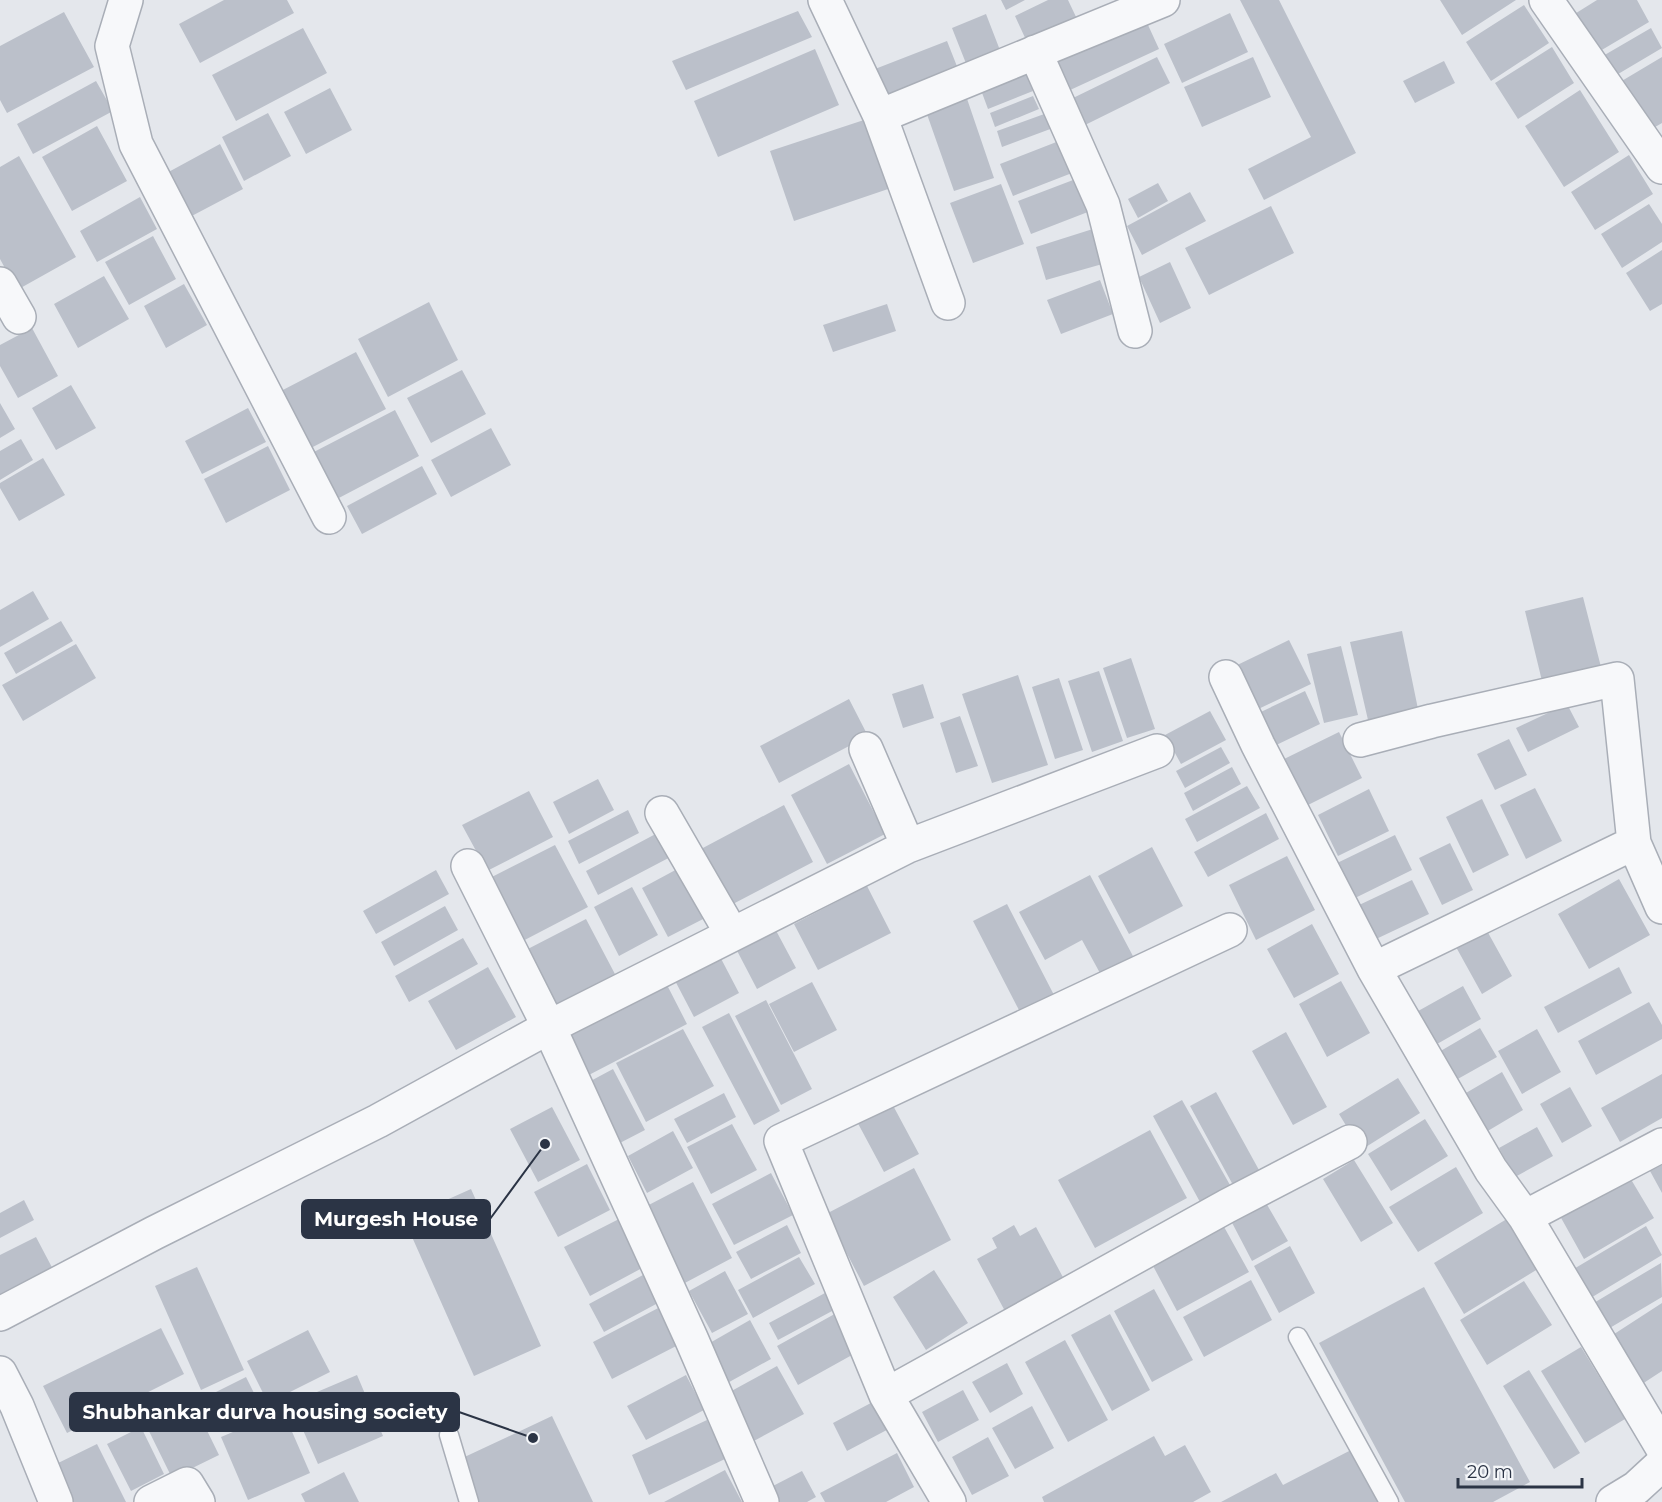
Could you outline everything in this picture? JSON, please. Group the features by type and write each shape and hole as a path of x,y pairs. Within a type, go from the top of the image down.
{"street":[{"path":"126,0 112,46 136,144 329,518"},
{"path":"825,0 880,116 948,303"},
{"path":"880,116 1163,0"},
{"path":"1546,0 1662,167"},
{"path":"1035,52 1103,206 1135,331"},
{"path":"0,284 19,317"},
{"path":"1226,677 1258,745 1374,969 1491,1170 1525,1217 1662,1447"},
{"path":"1360,740 1432,721 1617,679 1635,843 1662,907"},
{"path":"866,749 908,846"},
{"path":"0,1314 378,1120 549,1027 908,846 1157,751"},
{"path":"662,813 732,934"},
{"path":"1374,969 1635,843"},
{"path":"468,866 549,1027 686,1327 762,1502"},
{"path":"949,1502 886,1395 781,1141 1230,930"},
{"path":"886,1395 1227,1206 1350,1142"},
{"path":"1525,1217 1662,1145"},
{"path":"0,1373 9,1416 56,1502"},
{"path":"1613,1502 1635,1488 1662,1464"},
{"path":"151,1502 187,1484 198,1502"}],"lane":[{"path":"1298,1337 1389,1502"},
{"path":"449,1435 469,1502"}],"building":[{"path":"224,0 287,0 294,13 200,63 179,24"},
{"path":"1001,0 1025,0 1006,10"},
{"path":"1048,0 1068,0 1077,19 1027,42 1015,16"},
{"path":"1240,0 1279,0 1356,153 1264,200 1248,169 1311,137"},
{"path":"1440,0 1516,0 1462,35"},
{"path":"1597,0 1637,0 1649,22 1595,54 1573,15"},
{"path":"1524,5 1549,43 1491,81 1466,42"},
{"path":"798,11 812,37 686,90 672,61"},
{"path":"64,12 94,67 7,113 0,100 0,46"},
{"path":"1230,13 1248,52 1182,83 1164,44"},
{"path":"986,14 1003,58 969,71 952,28"},
{"path":"1143,14 1159,49 1068,91 1052,56"},
{"path":"303,28 327,73 236,121 212,75"},
{"path":"1651,28 1662,48 1608,80 1596,60"},
{"path":"947,41 962,79 889,106 875,69"},
{"path":"1552,47 1574,83 1518,119 1495,83"},
{"path":"815,49 839,105 718,157 694,101"},
{"path":"1157,57 1170,83 1085,125 1071,99"},
{"path":"1253,57 1271,97 1202,127 1184,87"},
{"path":"1662,57 1662,123 1643,134 1615,85"},
{"path":"1444,61 1455,83 1415,103 1403,81"},
{"path":"1023,65 1033,91 988,109 978,82"},
{"path":"96,81 113,111 33,154 17,124"},
{"path":"963,87 994,178 954,191 923,103"},
{"path":"330,88 352,130 306,154 284,112"},
{"path":"1580,90 1619,152 1564,187 1525,126"},
{"path":"1033,96 1039,109 995,127 990,113"},
{"path":"268,113 291,156 244,181 222,137"},
{"path":"1047,113 1053,128 1002,147 997,131"},
{"path":"870,118 894,187 794,221 770,151"},
{"path":"97,126 127,181 72,211 42,157"},
{"path":"1059,141 1072,173 1013,196 1000,164"},
{"path":"220,144 243,189 186,219 163,175"},
{"path":"1629,155 1653,194 1595,230 1571,192"},
{"path":"19,156 76,257 17,290 0,259 0,167"},
{"path":"1081,177 1093,210 1031,234 1018,201"},
{"path":"1158,183 1168,201 1138,218 1128,199"},
{"path":"1001,184 1024,244 973,263 950,203"},
{"path":"1190,192 1206,221 1142,255 1127,226"},
{"path":"140,197 157,229 97,262 80,231"},
{"path":"1649,204 1662,224 1662,242 1622,268 1601,234"},
{"path":"1271,206 1294,253 1209,295 1185,248"},
{"path":"1096,228 1106,263 1046,280 1036,247"},
{"path":"153,236 176,279 129,305 105,262"},
{"path":"1662,250 1662,304 1650,311 1626,273"},
{"path":"1170,262 1191,308 1160,323 1139,277"},
{"path":"104,276 129,319 78,348 54,304"},
{"path":"1100,280 1113,314 1061,334 1047,300"},
{"path":"184,284 207,325 166,348 144,306"},
{"path":"429,302 458,360 388,397 358,339"},
{"path":"887,304 896,331 833,352 823,325"},
{"path":"32,328 58,376 18,398 0,366 0,345"},
{"path":"356,352 386,409 309,449 279,392"},
{"path":"462,370 486,414 431,443 407,398"},
{"path":"71,385 96,428 56,450 32,408"},
{"path":"0,403 15,429 0,438"},
{"path":"248,408 266,442 202,474 185,441"},
{"path":"395,410 419,456 335,500 310,454"},
{"path":"491,428 511,465 451,497 431,460"},
{"path":"21,439 33,460 0,480 0,451"},
{"path":"268,446 290,490 226,523 204,479"},
{"path":"43,458 65,495 19,521 0,488 0,483"},
{"path":"422,466 437,494 362,534 347,506"},
{"path":"33,591 49,619 0,647 0,610"},
{"path":"1583,597 1601,667 1542,681 1525,611"},
{"path":"61,621 73,641 16,674 4,653"},
{"path":"1402,631 1418,709 1368,720 1350,642"},
{"path":"1289,640 1311,684 1252,712 1231,668"},
{"path":"76,644 96,678 23,721 2,685"},
{"path":"1341,646 1358,715 1324,723 1307,654"},
{"path":"1131,658 1155,729 1127,738 1103,668"},
{"path":"1099,671 1123,741 1092,752 1068,681"},
{"path":"1018,675 1048,765 992,783 962,694"},
{"path":"1059,678 1083,750 1055,759 1032,687"},
{"path":"923,684 934,718 903,728 892,694"},
{"path":"1305,691 1320,724 1264,751 1248,718"},
{"path":"849,699 868,736 779,783 760,746"},
{"path":"1567,704 1579,727 1528,752 1516,728"},
{"path":"1210,711 1226,740 1181,764 1165,735"},
{"path":"960,716 978,766 956,773 940,723"},
{"path":"1339,732 1362,778 1300,809 1278,762"},
{"path":"1509,739 1527,775 1495,790 1477,754"},
{"path":"1221,747 1230,763 1185,788 1176,771"},
{"path":"849,764 885,834 827,864 791,795"},
{"path":"1232,767 1241,784 1193,811 1184,793"},
{"path":"598,779 614,810 569,834 553,802"},
{"path":"1247,786 1260,808 1197,842 1185,819"},
{"path":"1535,788 1562,841 1526,859 1500,805"},
{"path":"1369,789 1389,831 1338,856 1318,815"},
{"path":"529,791 553,837 487,871 462,825"},
{"path":"1482,799 1509,855 1473,873 1446,817"},
{"path":"784,805 813,862 731,905 701,849"},
{"path":"628,810 639,833 579,864 568,841"},
{"path":"1266,813 1279,839 1208,877 1194,852"},
{"path":"665,829 678,853 598,895 586,871"},
{"path":"1395,835 1412,870 1351,900 1333,865"},
{"path":"1450,843 1473,890 1442,905 1419,858"},
{"path":"555,845 588,907 517,944 484,881"},
{"path":"1152,847 1183,906 1129,934 1098,876"},
{"path":"1287,856 1315,910 1256,940 1229,885"},
{"path":"681,867 707,917 668,937 642,888"},
{"path":"436,870 449,894 376,934 363,911"},
{"path":"1090,875 1134,958 1101,975 1082,940 1045,960 1019,912"},
{"path":"1619,879 1650,935 1589,969 1558,914"},
{"path":"1412,880 1429,914 1374,940 1357,906"},
{"path":"867,886 891,933 818,970 794,924"},
{"path":"632,887 658,935 619,956 594,907"},
{"path":"1007,904 1054,995 1020,1012 973,921"},
{"path":"445,906 458,930 394,966 381,942"},
{"path":"586,919 616,976 552,1010 522,952"},
{"path":"772,923 796,968 757,989 733,943"},
{"path":"1312,924 1339,974 1294,998 1267,949"},
{"path":"1486,929 1512,976 1482,994 1456,947"},
{"path":"463,938 478,964 409,1002 395,976"},
{"path":"716,949 739,993 694,1017 671,973"},
{"path":"488,967 516,1017 456,1050 428,1001"},
{"path":"1619,967 1632,993 1558,1033 1544,1007"},
{"path":"1341,981 1370,1033 1327,1057 1299,1004"},
{"path":"812,982 837,1030 794,1052 769,1004"},
{"path":"666,983 687,1024 585,1077 564,1037"},
{"path":"1463,986 1481,1019 1430,1048 1411,1015"},
{"path":"766,1000 812,1089 781,1105 735,1016"},
{"path":"1649,1002 1662,1025 1662,1039 1596,1075 1578,1041"},
{"path":"729,1013 780,1111 754,1125 702,1027"},
{"path":"1480,1028 1497,1057 1447,1085 1432,1056"},
{"path":"683,1029 714,1086 646,1122 616,1063"},
{"path":"1537,1029 1561,1072 1522,1094 1498,1051"},
{"path":"1286,1032 1327,1107 1293,1125 1252,1051"},
{"path":"613,1069 645,1130 616,1145 585,1084"},
{"path":"1502,1072 1523,1110 1481,1135 1459,1097"},
{"path":"1662,1074 1662,1118 1620,1142 1601,1108"},
{"path":"1398,1078 1420,1113 1361,1150 1339,1114"},
{"path":"1570,1087 1592,1126 1562,1143 1540,1104"},
{"path":"1216,1092 1259,1170 1233,1185 1190,1106"},
{"path":"724,1093 736,1117 687,1143 674,1119"},
{"path":"889,1098 919,1154 884,1172 854,1116"},
{"path":"1182,1100 1230,1185 1200,1202 1153,1116"},
{"path":"552,1107 580,1160 538,1182 510,1129"},
{"path":"1425,1119 1448,1156 1391,1191 1368,1154"},
{"path":"732,1124 757,1170 711,1194 687,1147"},
{"path":"1537,1127 1553,1156 1515,1177 1499,1148"},
{"path":"1150,1130 1187,1198 1095,1248 1058,1180"},
{"path":"673,1131 693,1168 647,1193 628,1156"},
{"path":"1354,1160 1393,1223 1361,1242 1323,1179"},
{"path":"587,1164 610,1210 558,1237 534,1192"},
{"path":"1662,1165 1662,1193 1650,1171"},
{"path":"1456,1167 1483,1213 1418,1252 1389,1207"},
{"path":"914,1168 951,1240 864,1286 826,1214"},
{"path":"771,1173 793,1215 734,1245 712,1204"},
{"path":"1629,1176 1654,1218 1584,1259 1560,1216"},
{"path":"693,1182 732,1258 681,1285 641,1209"},
{"path":"471,1189 541,1346 474,1376 404,1219"},
{"path":"1262,1196 1288,1241 1252,1261 1228,1215"},
{"path":"24,1200 34,1220 0,1238 0,1213"},
{"path":"1520,1211 1551,1261 1464,1314 1434,1263"},
{"path":"619,1219 644,1267 590,1296 564,1247"},
{"path":"787,1225 801,1253 751,1279 736,1252"},
{"path":"1014,1225 1020,1236 1036,1227 1065,1281 1006,1313 977,1259 997,1248 992,1238"},
{"path":"1223,1225 1249,1272 1177,1311 1152,1264"},
{"path":"1646,1226 1662,1255 1589,1299 1572,1270"},
{"path":"36,1237 56,1275 0,1305 0,1255"},
{"path":"1290,1246 1315,1293 1279,1313 1254,1266"},
{"path":"799,1257 815,1284 753,1318 738,1290"},
{"path":"1661,1263 1662,1297 1603,1332 1587,1307"},
{"path":"197,1267 244,1370 201,1390 155,1286"},
{"path":"934,1270 968,1323 926,1350 893,1297"},
{"path":"725,1271 748,1314 712,1333 689,1291"},
{"path":"643,1275 658,1303 604,1332 589,1304"},
{"path":"1251,1280 1272,1320 1204,1357 1183,1317"},
{"path":"1524,1281 1552,1325 1487,1365 1460,1320"},
{"path":"1424,1287 1530,1482 1493,1502 1405,1502 1319,1343"},
{"path":"1154,1289 1193,1360 1152,1382 1114,1311"},
{"path":"825,1293 834,1310 778,1340 769,1323"},
{"path":"1662,1303 1662,1371 1639,1386 1608,1338"},
{"path":"664,1305 684,1342 612,1379 593,1342"},
{"path":"840,1311 861,1350 798,1385 777,1346"},
{"path":"1110,1314 1150,1390 1112,1411 1071,1335"},
{"path":"750,1320 771,1359 722,1386 701,1348"},
{"path":"161,1328 184,1374 67,1433 43,1386"},
{"path":"308,1330 330,1372 268,1403 247,1361"},
{"path":"1065,1340 1108,1420 1068,1442 1025,1362"},
{"path":"1581,1347 1625,1419 1585,1443 1541,1371"},
{"path":"1007,1363 1023,1394 990,1413 972,1382"},
{"path":"777,1366 804,1414 752,1442 726,1394"},
{"path":"1529,1370 1580,1453 1554,1469 1503,1386"},
{"path":"357,1375 383,1436 318,1464 291,1403"},
{"path":"686,1375 704,1410 646,1440 627,1406"},
{"path":"246,1377 261,1407 217,1430 202,1399"},
{"path":"963,1390 979,1420 938,1442 922,1412"},
{"path":"886,1395 900,1423 847,1451 833,1423"},
{"path":"192,1400 219,1455 172,1478 145,1423"},
{"path":"1032,1406 1054,1448 1015,1469 992,1428"},
{"path":"283,1411 310,1473 248,1500 221,1437"},
{"path":"552,1416 593,1502 463,1502 456,1461"},
{"path":"707,1420 725,1459 649,1495 632,1455"},
{"path":"141,1427 164,1474 131,1491 107,1444"},
{"path":"1154,1436 1165,1456 1185,1445 1211,1492 1193,1502 1044,1502 1042,1497"},
{"path":"988,1437 1009,1476 972,1495 952,1457"},
{"path":"97,1444 126,1502 70,1502 52,1466"},
{"path":"1353,1449 1381,1502 1221,1502 1276,1473 1283,1485"},
{"path":"897,1453 914,1487 886,1502 825,1502 820,1493"},
{"path":"725,1470 742,1502 664,1502"},
{"path":"802,1471 816,1497 807,1502 778,1502 771,1487"},
{"path":"344,1472 359,1502 305,1502 301,1494"}],"place":[{"name":"Murgesh House","path":"545,1144"},
{"name":"Shubhankar durva housing society","path":"533,1438"}]}
